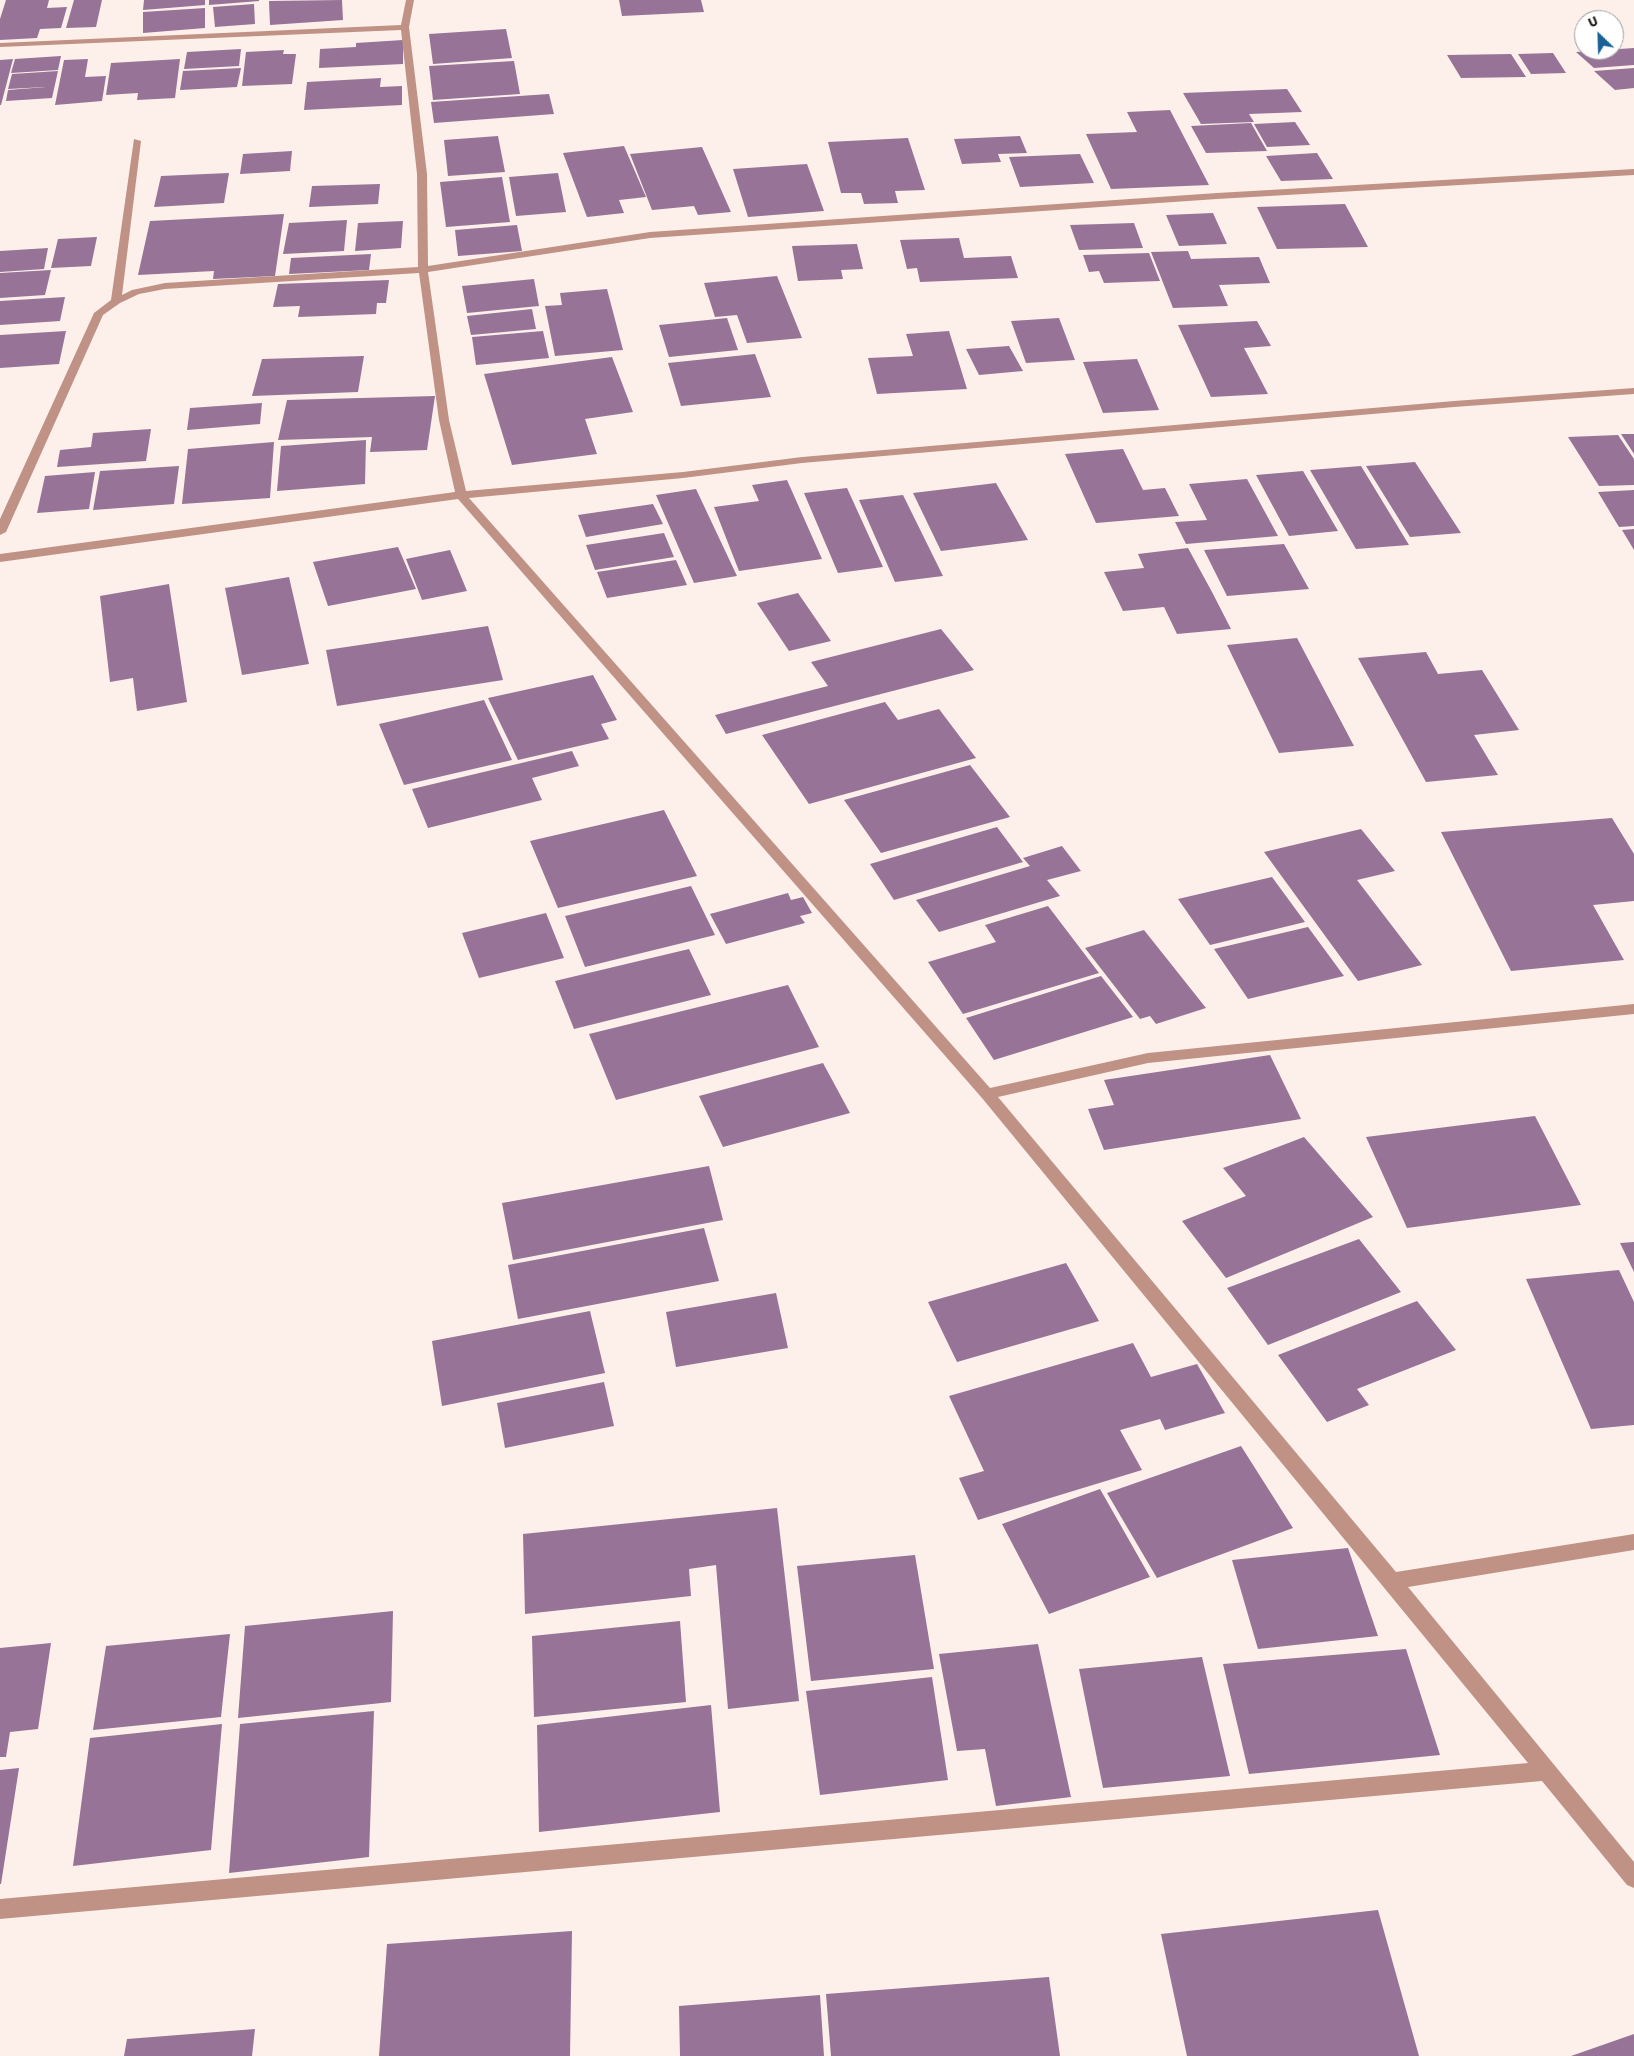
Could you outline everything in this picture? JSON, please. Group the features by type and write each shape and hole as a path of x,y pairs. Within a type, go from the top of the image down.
{"street":[{"path":"410,0 405,27 422,174 422,270 444,420 461,495 987,1094 1392,1580 1545,1771 1634,1878"},
{"path":"0,45 405,27"},
{"path":"116,301 137,141"},
{"path":"0,532 99,314 116,301 136,292 166,286 422,270 650,235 1207,196 1634,172"},
{"path":"0,558 461,495 683,475 802,460 1444,405 1634,391"},
{"path":"987,1094 1148,1058 1341,1036 1634,1010"},
{"path":"1392,1580 1634,1542"},
{"path":"0,1909 1545,1771"}],"building":[{"path":"6,0 49,0 47,8 67,7 61,28 40,29 37,38 0,40 0,19"},
{"path":"74,0 102,0 96,27 66,28"},
{"path":"144,0 205,0 205,5 143,10"},
{"path":"209,0 259,0 259,1 209,5"},
{"path":"342,0 343,20 270,25 269,1"},
{"path":"619,0 701,0 704,12 622,16"},
{"path":"254,4 255,24 215,27 213,7"},
{"path":"205,8 205,28 143,33 143,12"},
{"path":"506,29 512,58 433,64 429,34"},
{"path":"403,40 403,64 319,68 320,49 356,47 356,43"},
{"path":"1634,48 1634,65 1594,68 1585,60 1624,60 1624,49"},
{"path":"241,49 239,66 184,69 187,52"},
{"path":"284,50 283,54 296,54 292,84 242,86 246,52"},
{"path":"1553,53 1566,73 1531,74 1518,54"},
{"path":"1511,54 1526,77 1461,78 1447,55"},
{"path":"61,56 58,70 11,73 15,59"},
{"path":"13,59 1,105 0,105 0,60"},
{"path":"88,59 85,77 106,76 102,101 55,105 64,60"},
{"path":"180,59 175,98 137,100 138,93 106,95 111,63"},
{"path":"514,61 520,94 433,100 429,66"},
{"path":"241,68 237,87 180,90 183,71"},
{"path":"1634,68 1634,88 1615,90 1594,71"},
{"path":"58,71 52,98 6,101 8,90 46,87 8,89 12,74"},
{"path":"381,78 380,87 402,86 402,105 304,110 307,82"},
{"path":"1287,89 1302,112 1249,114 1254,122 1201,124 1183,93"},
{"path":"549,94 554,114 434,123 431,102"},
{"path":"1170,110 1209,185 1111,189 1086,134 1137,132 1127,112"},
{"path":"1295,122 1310,145 1267,147 1254,124"},
{"path":"1251,123 1267,151 1206,153 1191,126"},
{"path":"498,136 505,172 448,176 444,140"},
{"path":"1020,136 1027,153 998,154 1001,162 962,164 954,139"},
{"path":"908,138 925,190 895,191 898,203 864,204 861,193 841,193 828,142"},
{"path":"624,146 646,197 619,200 624,213 587,217 563,153"},
{"path":"702,147 731,212 698,215 694,206 652,210 630,154"},
{"path":"292,151 290,171 240,174 243,154"},
{"path":"1317,153 1333,179 1281,181 1266,156"},
{"path":"1080,154 1094,183 1020,187 1009,157"},
{"path":"807,164 824,211 748,217 733,169"},
{"path":"229,173 224,203 154,207 161,176"},
{"path":"558,173 566,212 516,216 509,177"},
{"path":"502,177 510,222 446,227 440,182"},
{"path":"380,184 378,204 309,207 312,186"},
{"path":"1345,204 1368,247 1277,249 1257,207"},
{"path":"1213,213 1227,244 1179,246 1166,215"},
{"path":"284,214 275,276 213,279 214,271 138,275 150,221"},
{"path":"347,220 344,251 283,254 289,223"},
{"path":"403,221 401,248 355,251 358,223"},
{"path":"1134,223 1143,248 1079,250 1070,225"},
{"path":"517,225 522,251 458,256 455,230"},
{"path":"97,237 91,266 51,268 58,239"},
{"path":"959,238 964,258 1011,256 1018,278 920,282 917,268 907,269 900,240"},
{"path":"857,244 863,269 841,270 843,279 798,281 792,246"},
{"path":"48,248 44,269 0,272 0,251"},
{"path":"1188,251 1191,259 1259,257 1270,283 1219,285 1228,306 1173,308 1151,252"},
{"path":"1149,253 1160,281 1104,283 1099,271 1089,272 1083,255"},
{"path":"371,254 369,270 289,274 291,258"},
{"path":"51,270 45,295 0,298 0,273"},
{"path":"777,276 802,338 747,343 737,315 715,317 704,283"},
{"path":"534,279 539,306 467,313 462,286"},
{"path":"389,280 386,303 377,303 376,314 298,317 300,306 273,307 278,284"},
{"path":"607,289 623,350 555,356 545,306 562,305 560,293"},
{"path":"65,297 60,321 0,325 0,301"},
{"path":"532,309 536,329 471,335 467,316"},
{"path":"727,318 738,350 669,357 659,325"},
{"path":"1059,318 1075,360 1026,363 1011,321"},
{"path":"1257,321 1271,346 1244,348 1268,394 1211,397 1178,325"},
{"path":"66,331 59,364 0,368 0,335"},
{"path":"543,331 549,358 476,365 472,337"},
{"path":"949,331 967,389 877,394 868,358 913,356 906,334"},
{"path":"1009,346 1023,371 979,375 966,349"},
{"path":"755,354 771,397 681,406 668,363"},
{"path":"364,356 358,392 252,396 262,359"},
{"path":"612,357 633,412 585,419 597,454 512,465 484,374"},
{"path":"1137,359 1159,410 1103,413 1083,362"},
{"path":"435,396 427,450 370,452 372,437 278,440 287,400"},
{"path":"262,403 260,424 187,430 190,408"},
{"path":"151,429 146,461 57,467 60,450 91,447 93,433"},
{"path":"1621,434 1634,434 1634,454"},
{"path":"1618,435 1634,459 1634,485 1599,486 1568,437"},
{"path":"366,440 365,484 277,491 281,446"},
{"path":"274,442 270,498 182,504 188,449"},
{"path":"1123,449 1143,490 1165,488 1179,516 1096,523 1065,454"},
{"path":"1415,462 1461,533 1410,537 1366,466"},
{"path":"179,466 174,504 93,510 100,471"},
{"path":"1361,466 1409,545 1356,549 1310,470"},
{"path":"1303,471 1338,531 1289,536 1256,475"},
{"path":"95,472 89,509 37,513 45,476"},
{"path":"1247,479 1278,536 1186,544 1175,522 1207,520 1189,484"},
{"path":"787,480 822,559 739,571 714,507 759,501 752,485"},
{"path":"996,483 1028,540 941,551 913,493"},
{"path":"847,488 883,567 838,573 804,493"},
{"path":"696,489 737,576 694,583 656,495"},
{"path":"1634,490 1634,526 1619,527 1598,492"},
{"path":"903,495 943,576 895,582 859,500"},
{"path":"653,504 663,524 586,537 578,515"},
{"path":"1634,529 1634,550 1622,530"},
{"path":"664,533 674,557 595,570 586,545"},
{"path":"1284,544 1309,589 1227,596 1204,550"},
{"path":"398,547 416,589 328,606 313,562"},
{"path":"1188,548 1231,629 1177,634 1164,607 1123,611 1104,572 1144,568 1138,554"},
{"path":"450,550 467,591 422,600 406,559"},
{"path":"676,560 687,585 607,598 597,572"},
{"path":"289,577 309,664 242,675 225,588"},
{"path":"169,584 187,702 137,711 133,678 110,682 100,596"},
{"path":"798,593 831,641 789,651 757,603"},
{"path":"488,626 503,680 337,706 326,650"},
{"path":"941,629 974,670 726,734 715,715 828,686 811,662"},
{"path":"1297,638 1354,746 1279,753 1227,645"},
{"path":"1426,652 1438,674 1482,670 1519,730 1474,735 1498,775 1426,782 1358,658"},
{"path":"593,675 617,720 601,724 609,739 518,760 488,698"},
{"path":"484,700 512,760 404,785 379,724"},
{"path":"885,702 898,720 939,709 976,758 809,804 762,735"},
{"path":"572,751 579,766 532,778 542,800 428,828 412,789"},
{"path":"970,765 1010,817 881,853 844,800"},
{"path":"664,810 697,876 558,908 530,841"},
{"path":"1612,818 1634,854 1634,901 1593,905 1624,960 1511,971 1441,832"},
{"path":"997,827 1023,862 894,900 870,864"},
{"path":"1361,829 1395,871 1357,880 1422,965 1358,981 1264,852"},
{"path":"1062,846 1081,871 1047,880 1060,896 939,932 916,900 1030,866 1023,858"},
{"path":"1272,877 1305,922 1210,945 1178,899"},
{"path":"691,886 715,935 585,967 565,916"},
{"path":"788,893 791,900 803,897 812,913 800,916 805,923 726,944 710,914"},
{"path":"1048,906 1099,973 963,1014 928,962 996,942 985,925"},
{"path":"546,913 564,958 479,978 462,933"},
{"path":"1308,927 1344,976 1248,999 1214,949"},
{"path":"1144,930 1206,1008 1156,1024 1150,1016 1140,1019 1085,948"},
{"path":"689,949 711,995 574,1029 555,981"},
{"path":"1101,976 1133,1017 994,1060 966,1018"},
{"path":"788,985 819,1047 616,1100 589,1034"},
{"path":"1270,1055 1301,1119 1104,1150 1088,1109 1114,1105 1104,1080"},
{"path":"823,1063 850,1113 723,1147 699,1096"},
{"path":"1535,1116 1581,1205 1407,1228 1366,1137"},
{"path":"1304,1137 1373,1217 1226,1278 1182,1221 1246,1196 1223,1168"},
{"path":"709,1166 723,1220 513,1260 502,1203"},
{"path":"704,1228 719,1281 518,1319 508,1265"},
{"path":"1359,1239 1401,1292 1268,1345 1227,1288"},
{"path":"1634,1242 1634,1272 1620,1243"},
{"path":"1066,1263 1099,1321 957,1362 928,1302"},
{"path":"1619,1270 1634,1302 1634,1425 1591,1429 1526,1279"},
{"path":"776,1293 788,1348 676,1367 666,1312"},
{"path":"1417,1301 1456,1350 1357,1389 1369,1405 1327,1422 1278,1355"},
{"path":"590,1311 605,1373 442,1406 432,1341"},
{"path":"1133,1343 1151,1377 1197,1364 1225,1413 1165,1430 1160,1419 1120,1430 1142,1470 978,1520 959,1478 984,1471 949,1396"},
{"path":"604,1382 614,1426 505,1448 497,1403"},
{"path":"1241,1446 1293,1528 1157,1578 1107,1493"},
{"path":"1100,1489 1150,1577 1049,1614 1002,1524"},
{"path":"777,1508 799,1701 728,1709 716,1565 689,1569 691,1596 525,1614 523,1534"},
{"path":"1348,1548 1378,1636 1258,1649 1232,1560"},
{"path":"915,1555 934,1669 811,1681 797,1566"},
{"path":"393,1611 391,1702 238,1718 245,1626"},
{"path":"680,1621 686,1702 534,1717 532,1636"},
{"path":"230,1634 221,1717 93,1730 106,1646"},
{"path":"51,1643 38,1729 10,1732 6,1757 0,1757 0,1648"},
{"path":"1038,1644 1071,1797 996,1806 985,1749 957,1751 939,1654"},
{"path":"1406,1649 1440,1755 1249,1774 1223,1664"},
{"path":"1202,1657 1230,1776 1103,1788 1079,1669"},
{"path":"932,1677 948,1780 820,1795 806,1691"},
{"path":"711,1705 720,1812 539,1832 537,1725"},
{"path":"374,1711 369,1857 229,1873 240,1724"},
{"path":"222,1724 211,1850 73,1866 90,1738"},
{"path":"19,1768 1,1884 0,1884 0,1770"},
{"path":"1378,1910 1419,2056 1187,2056 1161,1934"},
{"path":"572,1931 570,2056 379,2056 387,1944"},
{"path":"1049,1977 1060,2056 831,2056 826,1994"},
{"path":"820,1995 824,2056 680,2056 679,2006"},
{"path":"255,2029 252,2056 124,2056 127,2039"},
{"path":"1634,2034 1634,2056 1571,2056"}]}
